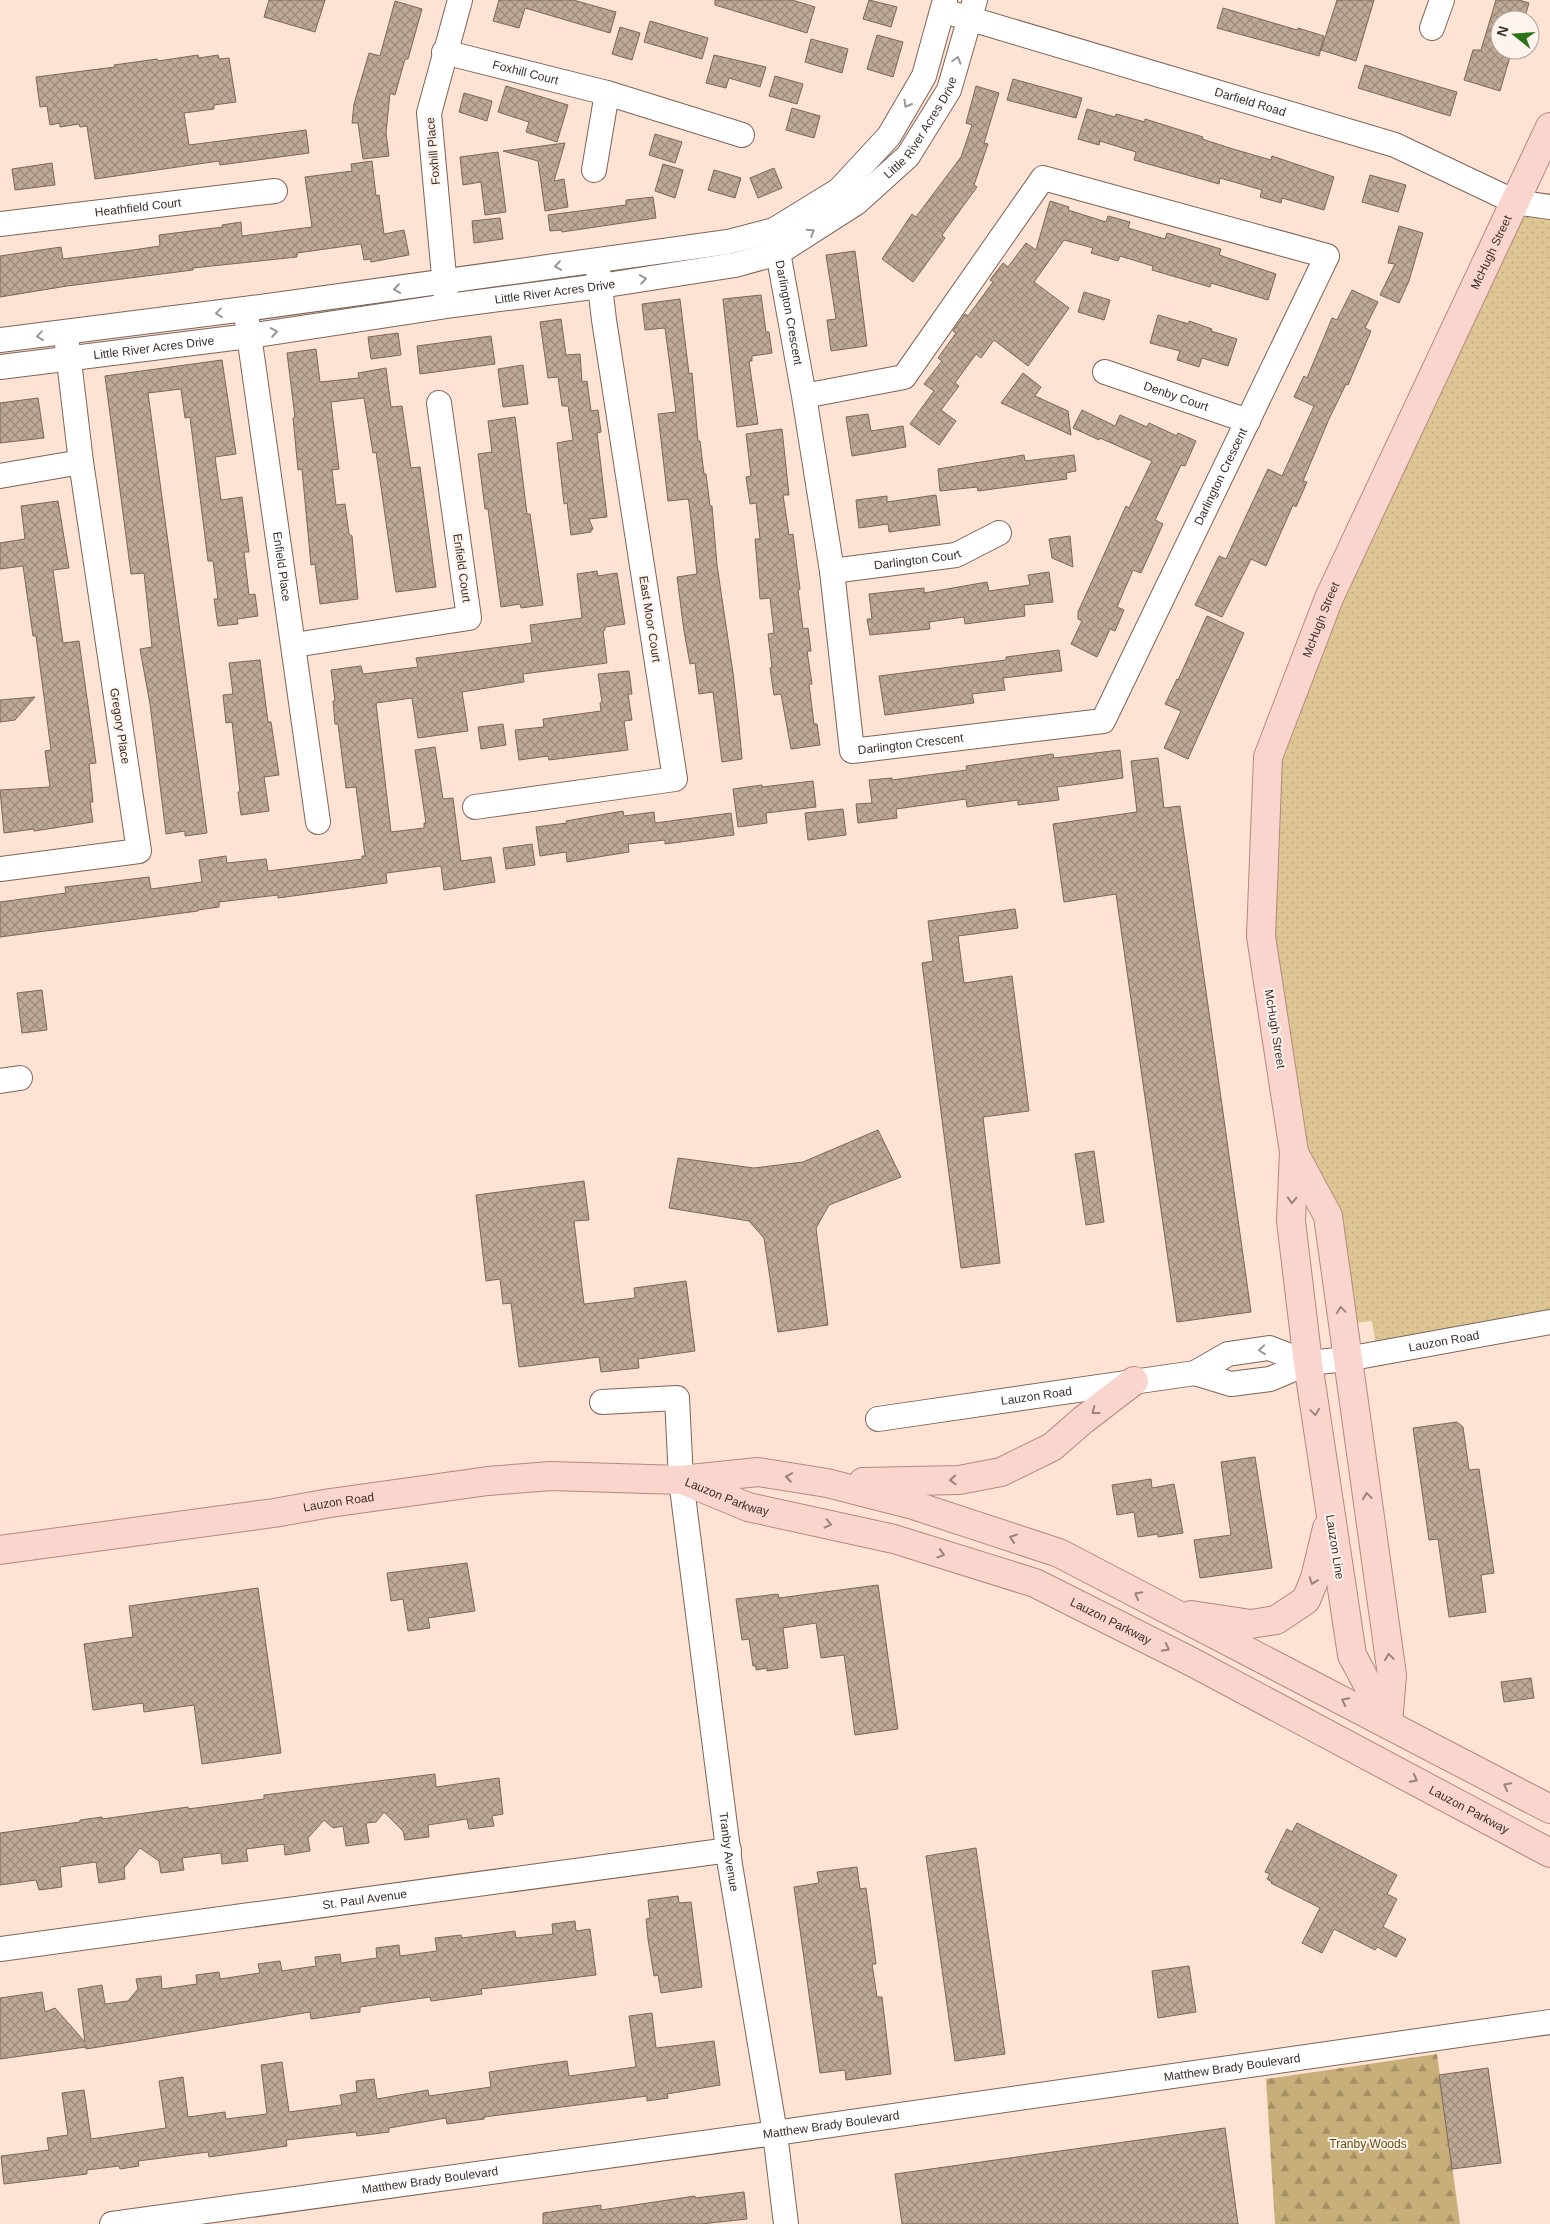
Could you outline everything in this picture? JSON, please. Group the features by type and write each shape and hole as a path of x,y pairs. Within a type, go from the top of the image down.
{"main road":[{"name":"McHugh Street","path":"1308,1363 1291,1221 1294,1152 1261,936 1268,757 1329,598 1550,127"},
{"name":"McHugh Street","path":"1294,1152 1328,1216 1347,1358"},
{"path":"1347,1358 1392,1675 1388,1723 1371,1756"},
{"name":"Lauzon Line","path":"1308,1363 1352,1655 1388,1723"},
{"path":"828,1483 959,1480 1001,1472 1052,1447 1083,1420 1134,1381"},
{"name":"Lauzon Parkway","path":"681,1480 758,1472 828,1483 913,1505 1059,1553 1550,1809"},
{"name":"Lauzon Road","path":"0,1550 274,1513 330,1503 488,1481 551,1476 681,1480"},
{"name":"Lauzon Parkway","path":"681,1480 748,1507 894,1539 1035,1583 1201,1666 1550,1853"},
{"path":"1169,1612 1251,1624 1276,1620 1306,1600 1315,1578 1330,1517"}],"street":[{"name":"Foxhill Place","path":"447,306 429,112 444,52 460,0"},
{"path":"1432,28 1442,0"},
{"name":"Darfield Road","path":"944,5 972,9 1395,145 1515,202 1550,207"},
{"name":"Little River Acres Drive","path":"0,340 245,309 728,242 776,241 839,190 889,136 924,76 944,5"},
{"name":"Little River Acres Drive","path":"0,367 249,336 735,265 776,241 856,203 908,156 948,90 972,9"},
{"name":"Foxhill Court","path":"444,52 607,93 742,135"},
{"path":"594,170 607,93"},
{"name":"Darlington Crescent","path":"776,241 804,396 832,571 852,751 1103,721 1327,256 1043,178 904,377 804,396"},
{"name":"Heathfield Court","path":"0,224 275,191"},
{"name":"East Moor Court","path":"475,807 675,778 597,261"},
{"name":"Enfield Place","path":"245,309 318,822"},
{"name":"Gregory Place","path":"0,868 139,851 80,462 65,333"},
{"name":"Denby Court","path":"1105,372 1248,420"},
{"name":"Enfield Court","path":"294,645 469,618 439,403"},
{"path":"0,476 80,462"},
{"name":"Darlington Court","path":"832,571 956,555 999,533"},
{"name":"Lauzon Road","path":"878,1418 1194,1372 1228,1354 1269,1348 1308,1363 1347,1358 1550,1322"},
{"name":"Tranby Avenue","path":"602,1402 677,1398 681,1480 729,1850 775,2133 786,2224"},
{"name":"St. Paul Avenue","path":"0,1949 729,1850"},
{"name":"Matthew Brady Boulevard","path":"112,2224 775,2133 1550,2022"}],"shaded area":[{"path":"1515,202 1550,217 1550,1322 1377,1353 1372,1321 1343,1324 1328,1216 1294,1152 1261,936 1268,757"}],"green space":[{"name":"Tranby Woods","path":"1437,2054 1460,2224 1275,2224 1266,2079"}],"building":[{"path":"269,0 325,0 315,32 264,17"},
{"path":"499,0 573,0 616,12 610,33 525,8 519,28 493,21"},
{"path":"715,0 792,0 815,7 807,33 715,5"},
{"path":"869,0 897,7 891,27 863,19"},
{"path":"1337,0 1374,0 1356,61 1321,50"},
{"path":"1496,0 1519,0 1529,3 1527,10 1493,10"},
{"path":"395,1 422,9 408,59 405,59 395,95 390,93 386,133 389,156 363,159 358,123 352,123 354,104 369,53 380,56"},
{"path":"1223,8 1324,36 1319,56 1217,28"},
{"path":"1490,20 1490,60 1509,60 1500,91 1464,80 1473,50 1481,50"},
{"path":"650,21 708,38 702,59 644,42"},
{"path":"620,27 640,33 632,60 612,54"},
{"path":"877,35 903,42 893,77 867,69"},
{"path":"811,39 848,49 842,73 805,62"},
{"path":"198,55 199,58 218,55 219,59 229,58 236,102 214,105 214,109 184,113 189,145 306,130 309,153 220,165 219,161 95,179 87,126 80,127 79,124 60,127 60,123 50,125 47,106 40,107 36,77 115,67 114,65 157,59 158,61"},
{"path":"714,55 766,67 760,87 729,78 726,88 706,83"},
{"path":"1365,65 1457,92 1450,116 1358,88"},
{"path":"775,76 803,84 797,104 769,96"},
{"path":"1013,79 1082,98 1076,118 1007,100"},
{"path":"506,86 568,105 557,142 526,132 529,122 498,112"},
{"path":"976,86 999,93 984,143 988,144 974,185 977,187 942,235 945,238 913,282 882,259 912,214 916,217 961,157 972,125 966,123"},
{"path":"464,93 492,101 487,121 459,112"},
{"path":"792,108 820,116 814,138 786,130"},
{"path":"1087,109 1115,117 1116,114 1145,122 1145,119 1203,137 1202,139 1233,149 1271,160 1272,156 1334,177 1324,210 1282,198 1281,203 1260,197 1262,190 1220,178 1219,184 1134,160 1136,152 1100,141 1099,145 1078,139"},
{"path":"655,134 682,142 675,163 649,155"},
{"path":"565,143 554,181 564,179 568,207 545,211 538,161 503,151"},
{"path":"498,152 506,212 485,215 481,182 463,185 460,157"},
{"path":"372,161 376,196 379,195 384,234 404,230 409,255 371,262 370,259 364,260 361,244 297,253 297,257 193,268 193,270 67,286 0,297 0,256 61,247 63,259 133,250 160,246 159,235 223,227 222,225 241,222 242,236 312,227 305,177 352,171 351,164"},
{"path":"52,163 55,185 15,190 12,169"},
{"path":"663,164 683,170 675,198 655,191"},
{"path":"774,168 782,188 758,198 750,178"},
{"path":"714,170 741,178 735,198 708,190"},
{"path":"1370,175 1406,185 1398,212 1362,202"},
{"path":"653,197 656,218 562,232 561,230 550,231 548,215 626,205 626,200"},
{"path":"1050,201 1069,207 1068,210 1106,222 1108,216 1130,222 1128,228 1165,239 1167,233 1221,249 1219,255 1276,274 1268,300 1211,283 1210,287 1152,270 1153,266 1120,256 1118,261 1091,253 1093,248 1064,240 1034,282 1069,308 1028,366 994,340 981,358 976,354 955,383 959,386 941,410 956,421 939,445 910,424 934,391 924,384 942,361 938,358 956,333 953,331 965,314 968,316 993,282 990,280 1003,263 1008,267 1026,243 1036,250"},
{"path":"500,218 503,239 474,243 472,221"},
{"path":"1399,226 1423,233 1409,281 1399,303 1380,295 1395,264 1388,263"},
{"path":"855,251 867,346 831,351 827,320 836,319 826,255"},
{"path":"1352,290 1378,302 1365,328 1371,331 1348,385 1346,384 1329,419 1303,481 1307,482 1296,507 1293,505 1266,566 1251,559 1222,617 1195,605 1219,556 1226,559 1268,469 1282,476 1314,406 1294,397 1304,376 1307,378 1332,318 1337,320"},
{"path":"1084,292 1110,300 1104,320 1078,312"},
{"path":"761,295 766,332 769,332 772,353 752,356 752,361 749,361 758,424 737,427 723,299"},
{"path":"680,299 689,374 692,373 698,441 700,441 710,506 712,506 717,565 733,673 742,759 722,762 713,692 699,694 695,663 690,664 684,631 677,577 697,574 688,499 668,501 658,414 676,412 665,328 645,330 642,304"},
{"path":"1158,315 1189,324 1189,321 1212,329 1211,331 1237,339 1228,366 1202,358 1199,367 1177,360 1180,351 1150,343"},
{"path":"561,319 566,355 580,354 582,382 587,381 591,411 598,410 601,432 597,433 607,517 589,519 593,529 591,532 571,535 567,503 564,504 557,443 573,440 568,406 562,406 558,377 548,378 540,322"},
{"path":"398,333 401,355 371,359 368,337"},
{"path":"491,336 495,364 420,374 417,346"},
{"path":"316,349 320,382 359,378 358,373 386,368 391,407 402,406 411,468 420,467 436,587 396,592 376,452 373,453 364,398 331,402 339,469 332,470 336,505 345,504 349,534 352,536 358,599 320,604 315,564 311,565 302,469 298,470 293,418 295,417 287,353"},
{"path":"222,360 236,454 215,457 221,500 242,497 249,552 244,552 249,595 255,594 258,616 237,619 238,624 218,626 214,599 218,599 213,561 208,561 190,417 185,418 181,389 148,393 207,833 185,836 185,831 166,834 150,704 140,649 152,647 144,573 131,574 105,376"},
{"path":"523,365 528,404 503,407 498,369"},
{"path":"1023,373 1041,387 1035,396 1068,411 1071,435 1001,403"},
{"path":"38,398 44,438 0,443 0,403"},
{"path":"1082,410 1115,426 1120,415 1147,427 1149,423 1177,436 1178,433 1196,441 1185,466 1181,465 1155,520 1163,524 1141,573 1133,570 1117,607 1124,610 1115,631 1110,629 1097,657 1071,644 1082,621 1078,619 1078,612 1126,506 1129,508 1152,461 1073,428"},
{"path":"868,414 871,431 903,426 906,447 852,456 846,417"},
{"path":"515,417 527,514 530,514 543,605 521,608 520,604 501,607 488,509 485,509 478,454 492,452 488,421"},
{"path":"782,429 789,495 783,495 789,535 793,534 803,629 808,628 811,651 807,651 812,684 809,684 814,724 817,724 820,745 791,749 781,694 774,695 768,634 774,633 770,598 760,599 755,539 760,539 756,503 750,504 746,477 751,476 746,434"},
{"path":"1024,455 1025,461 1074,455 1076,471 1066,473 1067,479 978,491 977,487 940,491 938,469"},
{"path":"936,495 940,525 889,532 888,524 859,528 856,500 887,496 887,502"},
{"path":"58,501 69,568 53,570 63,643 79,641 96,763 89,764 93,802 90,802 93,822 34,831 34,829 4,833 0,790 50,787 45,751 51,750 36,636 33,636 23,566 0,569 0,543 25,539 21,506"},
{"path":"1070,536 1073,567 1052,558 1049,539"},
{"path":"597,571 598,576 617,573 625,624 605,627 603,631 607,663 523,674 524,682 462,692 468,731 418,738 412,698 376,703 391,832 424,828 424,823 426,823 415,750 435,747 443,799 453,798 461,861 491,857 495,882 444,890 441,866 386,873 387,883 278,898 278,895 219,902 219,907 198,911 0,937 0,902 66,893 65,887 149,877 151,889 202,882 199,860 226,856 227,863 266,859 268,871 362,859 362,856 365,856 356,787 346,788 338,724 335,724 333,701 335,701 331,670 361,666 363,674 418,667 416,658 532,643 530,625 582,618 577,574"},
{"path":"1049,572 1053,602 1024,605 1025,616 965,624 964,617 929,622 930,629 870,635 867,619 872,619 869,594 924,588 924,593 987,582 989,591 1030,585 1028,575"},
{"path":"1207,616 1244,633 1188,759 1164,748 1181,711 1165,704"},
{"path":"1059,650 1062,671 1003,678 1005,690 972,694 974,703 885,715 879,676 1006,660 1006,657"},
{"path":"260,660 268,722 271,722 279,775 264,777 269,811 241,815 232,722 226,723 223,695 233,694 229,663"},
{"path":"629,671 632,694 628,694 632,720 624,721 628,750 549,760 548,756 519,760 515,730 544,727 543,719 601,711 600,703 602,702 598,674"},
{"path":"35,697 15,720 0,722 0,700"},
{"path":"503,724 506,745 481,749 478,727"},
{"path":"1120,750 1123,778 1057,787 1059,800 1018,805 1018,800 967,807 966,799 896,809 897,818 858,823 856,804 872,803 869,780 892,778 892,780 967,770 966,766 1053,754 1054,758"},
{"path":"1158,758 1164,808 1180,806 1251,1312 1177,1322 1116,894 1064,902 1053,824 1137,812 1131,761"},
{"path":"813,781 816,807 766,813 767,823 738,827 733,789"},
{"path":"843,809 846,835 808,840 805,813"},
{"path":"623,811 624,816 654,812 655,823 731,813 734,835 665,844 665,840 628,844 629,852 567,862 566,852 540,856 536,827 567,823 566,821"},
{"path":"532,844 535,865 506,869 503,848"},
{"path":"1015,909 1018,928 958,936 964,983 1012,976 1029,1111 983,1117 1000,1263 961,1268 922,963 933,961 928,921"},
{"path":"42,990 47,1030 22,1033 17,993"},
{"path":"878,1130 901,1177 829,1205 816,1228 828,1325 778,1332 764,1238 749,1221 669,1208 678,1158 754,1168 803,1162"},
{"path":"1094,1151 1104,1222 1086,1225 1075,1154"},
{"path":"584,1181 589,1220 574,1221 584,1304 635,1298 634,1288 686,1281 695,1351 638,1359 639,1368 601,1372 599,1357 519,1367 511,1303 503,1304 500,1279 486,1281 476,1195"},
{"path":"1457,1422 1463,1427 1469,1470 1479,1469 1494,1573 1481,1575 1486,1612 1449,1617 1438,1539 1429,1540 1413,1428"},
{"path":"1255,1457 1272,1568 1200,1578 1194,1540 1231,1535 1221,1462"},
{"path":"1151,1479 1152,1488 1174,1484 1183,1533 1158,1537 1158,1534 1138,1537 1134,1512 1117,1515 1112,1485"},
{"path":"467,1563 475,1611 428,1618 430,1628 408,1631 403,1599 391,1601 387,1573"},
{"path":"878,1585 898,1729 855,1735 844,1655 821,1658 816,1623 783,1628 788,1668 767,1671 767,1668 756,1670 756,1666 753,1666 749,1639 742,1640 736,1599 778,1594 779,1598"},
{"path":"258,1588 281,1753 202,1764 194,1705 144,1712 143,1703 93,1710 84,1644 133,1637 129,1606"},
{"path":"1531,1678 1534,1698 1504,1702 1501,1682"},
{"path":"435,1774 436,1787 499,1778 503,1814 492,1816 494,1826 469,1829 467,1819 428,1825 429,1837 405,1840 403,1831 384,1812 376,1822 366,1823 369,1843 346,1846 343,1826 333,1828 324,1820 308,1838 310,1851 285,1855 284,1844 246,1849 248,1861 222,1864 221,1853 182,1858 184,1870 161,1873 159,1861 140,1848 124,1868 125,1879 99,1883 96,1862 60,1867 62,1887 39,1890 36,1880 0,1885 0,1833 80,1822 80,1820 102,1817 102,1819 264,1799 264,1795"},
{"path":"1297,1823 1397,1875 1387,1894 1397,1899 1383,1927 1406,1939 1396,1957 1377,1947 1375,1950 1334,1929 1322,1953 1302,1943 1320,1908 1271,1883 1267,1879 1270,1874 1265,1872 1287,1829 1292,1832"},
{"path":"976,1848 1005,2054 955,2061 926,1856"},
{"path":"857,1867 860,1889 866,1888 876,1964 872,1964 877,1997 882,1997 891,2074 846,2080 845,2070 820,2073 794,1887 819,1883 817,1872"},
{"path":"678,1896 679,1903 691,1902 702,1987 661,1993 658,1975 654,1976 648,1939 646,1919 650,1918 648,1900"},
{"path":"575,1921 576,1931 590,1929 596,1975 481,1989 482,1994 431,2001 430,1997 360,2007 360,2012 311,2019 310,2012 86,2049 86,2047 0,2059 0,1998 42,1992 45,2012 55,2008 85,2042 78,1989 102,1985 105,2004 128,2001 138,1989 136,1979 161,1976 162,1989 197,1984 196,1975 219,1972 220,1979 260,1973 258,1964 280,1961 282,1971 316,1966 315,1957 340,1954 341,1963 377,1958 376,1948 399,1945 400,1956 437,1951 435,1938 461,1935 462,1938 515,1931 516,1938 553,1934 552,1924"},
{"path":"1189,1966 1196,2012 1158,2018 1152,1971"},
{"path":"652,2013 656,2048 714,2041 720,2085 667,2094 668,2098 647,2101 647,2096 484,2117 484,2119 447,2124 446,2118 389,2128 389,2132 357,2136 356,2132 286,2140 287,2146 209,2157 208,2152 138,2161 139,2166 120,2169 119,2166 87,2170 87,2174 4,2184 1,2156 49,2150 47,2138 68,2135 62,2093 84,2090 91,2139 166,2128 159,2081 183,2077 188,2117 225,2112 226,2119 267,2114 261,2065 282,2062 289,2112 342,2105 340,2095 357,2092 356,2081 374,2079 377,2099 428,2090 429,2096 491,2087 489,2072 537,2065 567,2061 569,2076 636,2067 629,2016"},
{"path":"1488,2068 1501,2163 1452,2169 1439,2075"},
{"path":"1225,2128 1238,2224 902,2224 895,2174"},
{"path":"744,2192 747,2219 701,2224 543,2224 543,2213 601,2205 601,2210 695,2196 695,2198"}]}
